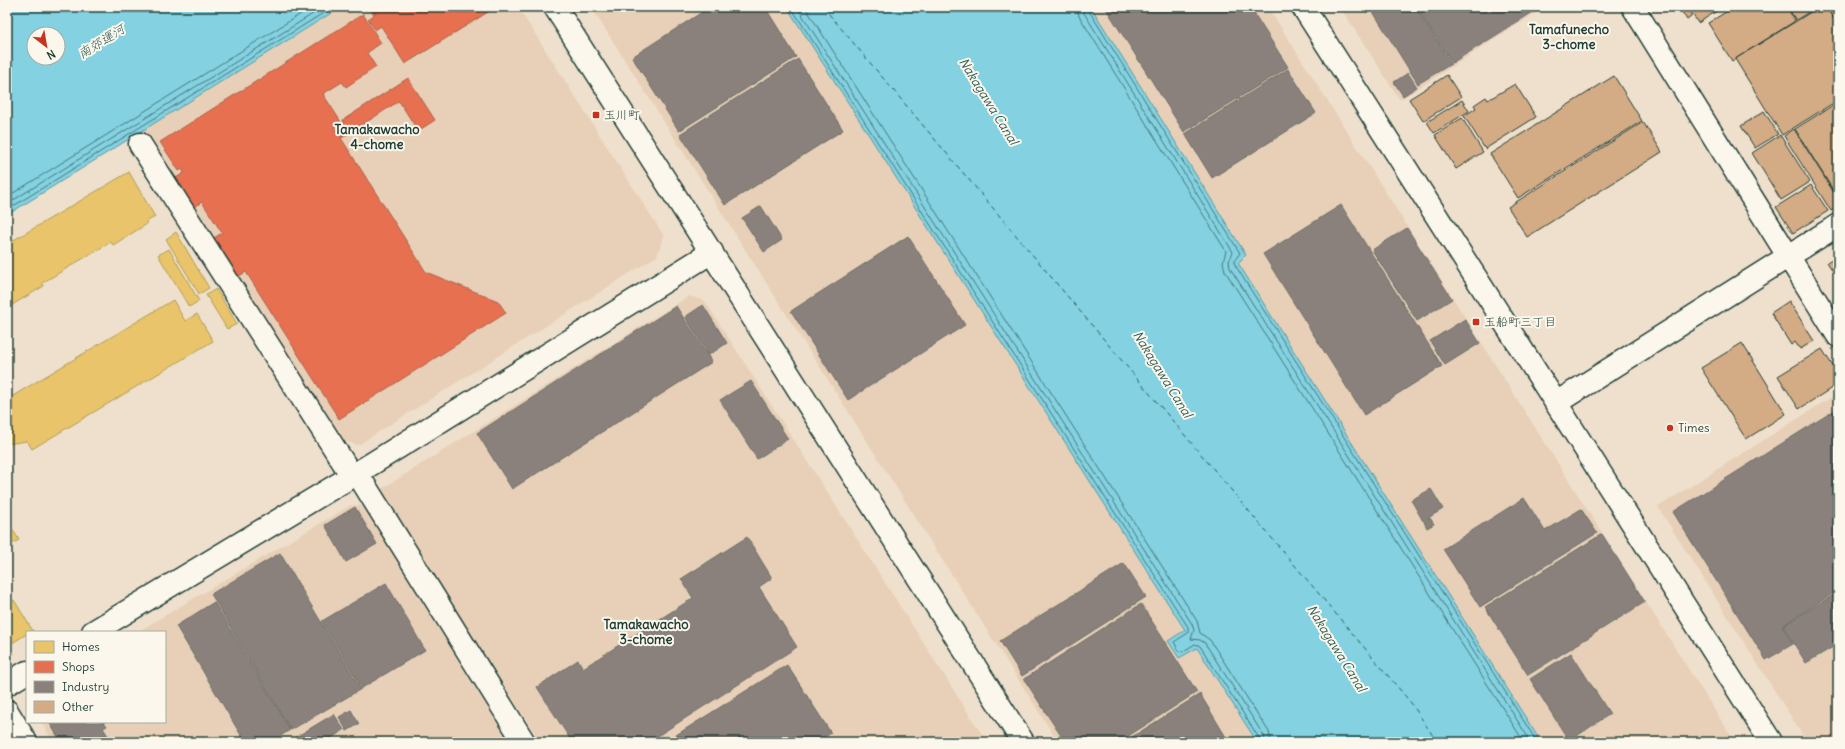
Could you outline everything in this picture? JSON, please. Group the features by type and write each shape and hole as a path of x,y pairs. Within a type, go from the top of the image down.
{"street":[{"path":"555,7 1023,742"},
{"path":"1303,7 1556,402 1770,742"},
{"path":"1633,7 1838,336"},
{"path":"140,144 354,474 524,742"},
{"path":"1556,402 1838,225"},
{"path":"95,631 354,474 712,252"},
{"path":"7,684 26,673"},
{"path":"7,711 26,742"}],"shaded area":[{"path":"341,7 518,7 664,236 657,256 358,445 339,440 143,130"},
{"path":"591,7 787,7 1185,630 1168,641 1179,658 1197,648 1257,742 1058,742"},
{"path":"1091,7 1268,7 1735,742 1541,742 1237,262 1246,255"},
{"path":"1340,7 1545,7 1400,100"},
{"path":"689,296 705,301 983,736 982,742 540,742 380,490"},
{"path":"1838,393 1838,742 1807,742 1658,507"},
{"path":"351,505 363,506 509,742 53,742 42,723 166,723 166,631 139,631"}],"water":[{"name":"南郊運河","path":"7,7 341,7 7,215"},
{"name":"Nakagawa Canal","path":"787,7 1091,7 1246,255 1238,263 1541,742 1257,742 1197,648 1179,658 1168,641 1185,630"}],"building: Homes":[{"path":"129,172 155,217 146,222 147,224 113,245 111,242 42,283 44,286 7,308 7,244"},
{"path":"176,232 209,288 199,294 166,239"},
{"path":"169,249 199,301 189,307 158,255"},
{"path":"216,289 237,324 227,329 206,295"},
{"path":"173,300 185,321 197,314 213,341 32,449 27,441 7,444 7,396 11,397"},
{"path":"7,520 19,540 7,547"},
{"path":"14,600 33,631 26,631 26,635 12,643 7,634 7,604"}],"building: Shops":[{"path":"369,7 496,7 405,64 381,26 375,30 368,19 374,15"},
{"path":"363,14 381,43 367,53 376,67 346,87 342,82 323,94 341,122 334,127 426,272 498,301 506,313 339,419 246,272 234,279 209,241 222,233 202,202 192,208 174,179 184,173 182,169 179,171 160,142"},
{"path":"408,78 435,120 418,131 399,101 342,138 336,127 344,122 343,120"}],"building: Industry":[{"path":"710,7 765,7 796,57 679,131 632,57"},
{"path":"1105,7 1250,7 1288,67 1184,132"},
{"path":"1370,7 1415,7 1451,64 1418,84"},
{"path":"1416,7 1541,7 1452,63"},
{"path":"798,59 843,130 725,205 680,134"},
{"path":"1288,69 1316,113 1212,178 1185,134"},
{"path":"1408,73 1417,87 1403,96 1394,82"},
{"path":"1341,205 1442,366 1364,415 1263,254"},
{"path":"761,206 782,240 764,252 742,218"},
{"path":"1407,228 1452,299 1417,321 1372,250"},
{"path":"908,236 965,325 848,400 791,311"},
{"path":"703,305 727,343 709,355 685,317"},
{"path":"676,306 712,362 512,489 477,433"},
{"path":"1465,319 1480,343 1445,365 1430,341"},
{"path":"751,381 788,439 757,459 720,400"},
{"path":"1835,410 1838,415 1838,590 1782,626 1793,644 1766,660 1673,512"},
{"path":"1431,489 1443,509 1423,521 1411,500"},
{"path":"1524,498 1545,531 1581,509 1597,533 1480,607 1443,549"},
{"path":"355,507 377,544 346,562 325,525"},
{"path":"1430,518 1434,524 1427,528 1424,522"},
{"path":"1602,534 1645,602 1528,675 1485,607"},
{"path":"747,537 772,578 759,587 797,647 648,742 572,742 537,687 578,660 583,668 693,598 681,579"},
{"path":"280,553 361,689 291,730 211,594"},
{"path":"1124,563 1146,597 1022,676 1000,641"},
{"path":"386,583 425,650 362,688 322,621"},
{"path":"1838,592 1838,644 1806,663 1783,626"},
{"path":"214,602 290,730 271,742 245,742 176,626"},
{"path":"1141,604 1197,692 1119,742 1065,742 1024,679"},
{"path":"1571,653 1610,714 1569,741 1530,679"},
{"path":"787,665 831,733 817,742 665,742"},
{"path":"1200,694 1229,742 1124,742"},
{"path":"351,710 359,724 347,731 339,717"},
{"path":"334,714 344,730 325,742 292,742 291,740"},
{"path":"50,723 105,723 107,726 103,728 112,742 61,742"}],"building: Other":[{"path":"1679,7 1686,7 1692,16 1687,20"},
{"path":"1688,7 1723,7 1698,23"},
{"path":"1734,7 1787,7 1795,21 1732,61 1708,23"},
{"path":"1787,7 1817,7 1796,20"},
{"path":"1819,7 1826,7 1838,25 1838,100 1782,135 1735,59"},
{"path":"1826,7 1838,7 1838,21 1836,22"},
{"path":"1447,75 1461,97 1423,121 1409,99"},
{"path":"1614,76 1642,121 1518,198 1490,154"},
{"path":"1515,84 1536,117 1485,149 1464,116 1476,108 1474,105 1486,97 1488,100"},
{"path":"1462,100 1469,111 1434,133 1427,122"},
{"path":"1838,102 1838,198 1795,129"},
{"path":"1764,111 1778,134 1755,148 1741,126"},
{"path":"1462,118 1483,152 1456,169 1435,135"},
{"path":"1643,122 1662,152 1527,237 1508,207"},
{"path":"1794,129 1838,199 1838,206 1831,211 1784,136"},
{"path":"1780,135 1810,182 1781,200 1752,153"},
{"path":"1811,185 1828,211 1793,233 1776,207"},
{"path":"1838,255 1838,279 1827,262"},
{"path":"1789,301 1814,341 1800,349 1795,342 1791,345 1771,313"},
{"path":"1742,343 1786,414 1746,439 1701,368"},
{"path":"1822,349 1838,374 1838,384 1799,409 1778,376"}],"ferry route":[{"path":"823,7 1412,704 1437,742"}],"place":[{"name":"玉川町","path":"596,115"},
{"name":"玉船町三丁目","path":"1476,322"},
{"name":"Times","path":"1670,428"}],"district":[{"name":"Tamafunecho 3-chome","path":"1569,36"},
{"name":"Tamakawacho 4-chome","path":"377,136"},
{"name":"Tamakawacho 3-chome","path":"646,632"}]}
